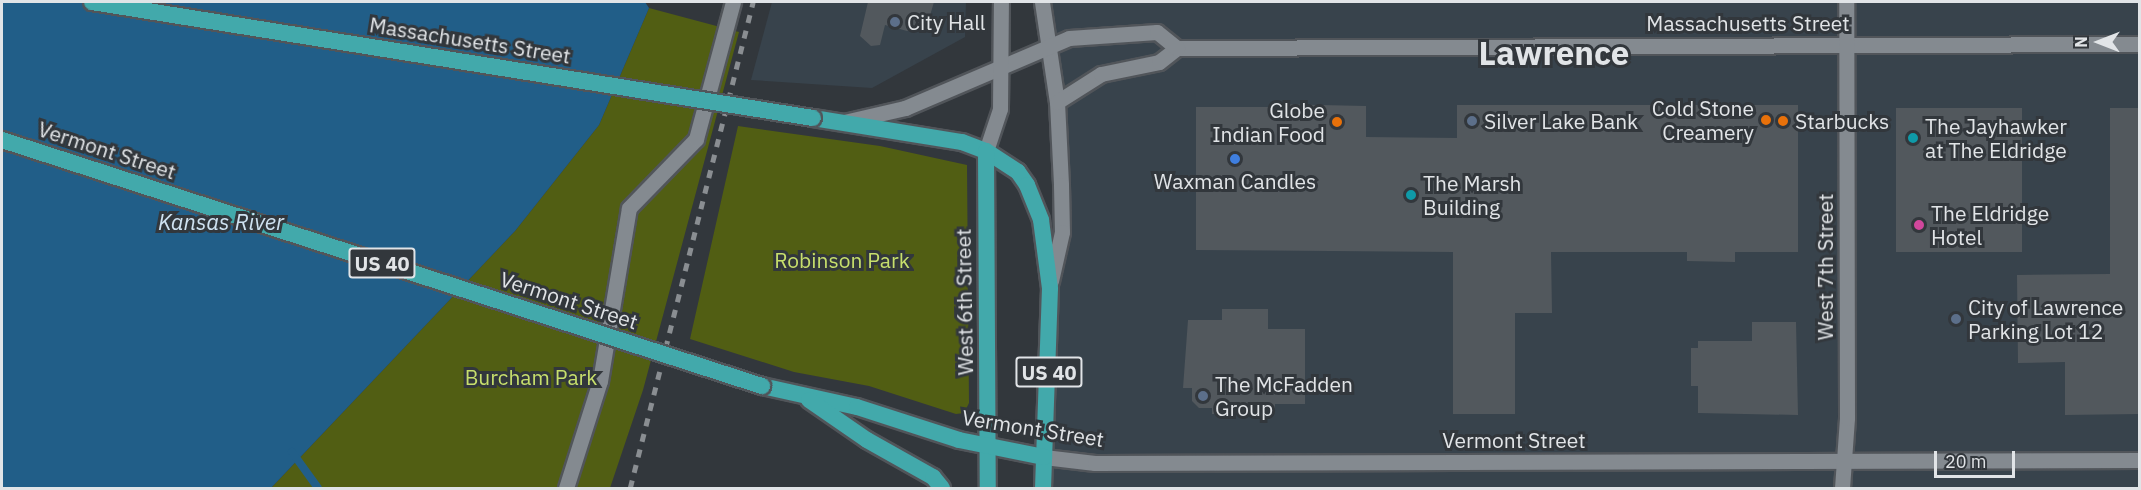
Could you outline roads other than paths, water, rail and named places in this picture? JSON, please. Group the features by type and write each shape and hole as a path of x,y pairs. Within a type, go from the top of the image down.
{"highway":[{"name":"Massachusetts Street","path":"92,2 958,141 986,151"},
{"name":"Vermont Street","path":"2,140 762,386 803,397 857,407 988,446 1044,457"},
{"name":"US 40","path":"986,151 1018,172 1036,202 1050,288 1043,489"},
{"name":"West 6th Street","path":"986,151 988,489"},
{"name":"US 40","path":"803,397 867,440 933,477 942,489"}],"street":[{"path":"566,489 600,381 628,208 696,138 733,2"},
{"name":"West 6th Street","path":"986,151 1000,109 1001,2"},
{"path":"1042,2 1057,102 1062,232 1050,288"},
{"name":"West 7th Street","path":"1842,489 1846,2"},
{"name":"Massachusetts Street","path":"841,122 905,108 1069,38 1157,32 1177,48 2139,44"},
{"path":"1057,102 1101,74 1159,62 1177,48"},
{"name":"Vermont Street","path":"1044,457 1095,463 1844,463 2139,460"}],"water":[{"name":"Kansas River","path":"2,2 645,2 649,8 599,125 515,231 271,488 2,488"}],"waterway":[{"path":"292,452 318,488"}],"railway":[{"path":"630,488 753,2"}],"place":[{"name":"City Hall","path":"895,22"},
{"name":"Cold Stone Creamery","path":"1766,120"},
{"name":"Silver Lake Bank","path":"1472,121"},
{"name":"Starbucks","path":"1783,121"},
{"name":"Globe Indian Food","path":"1337,122"},
{"name":"The Jayhawker at The Eldridge","path":"1913,138"},
{"name":"Waxman Candles","path":"1235,159"},
{"name":"The Marsh Building","path":"1411,195"},
{"name":"The Eldridge Hotel","path":"1919,225"},
{"name":"City of Lawrence Parking Lot 12","path":"1956,319"},
{"name":"The McFadden Group","path":"1203,396"}],"district":[{"name":"Lawrence","path":"1554,53"}],"park label":[{"name":"Robinson Park","path":"842,260"},
{"name":"Burcham Park","path":"531,377"}]}
